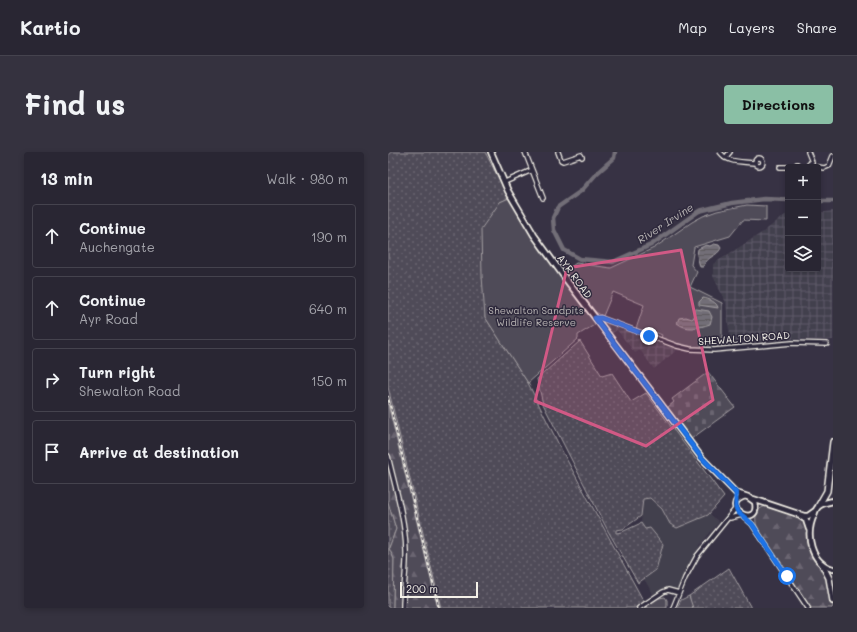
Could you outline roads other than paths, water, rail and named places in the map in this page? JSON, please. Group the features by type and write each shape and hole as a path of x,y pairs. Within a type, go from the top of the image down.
{"highway":[{"path":"818,507 827,491 833,442"},
{"path":"822,564 829,578 833,601"}],"main road":[{"name":"AYR ROAD","path":"490,152 534,235 595,318 701,457 736,493 745,496"},
{"path":"736,493 736,507 743,515 748,515 759,506 765,504"},
{"path":"736,507 739,499 745,496 799,515 808,516 818,507 830,501"},
{"path":"752,498 756,506 753,512"},
{"path":"809,531 812,518 818,507"},
{"path":"799,515 806,520 812,550 815,556 822,564 831,569"}],"street":[{"path":"532,152 526,153 543,198"},
{"path":"558,152 561,160 563,161 581,155 582,157"},
{"path":"720,152 725,158 730,160 755,163"},
{"path":"725,158 730,152"},
{"path":"808,152 812,162 816,164"},
{"path":"821,168 829,166 833,156"},
{"path":"780,167 785,167"},
{"path":"505,182 532,170"},
{"name":"SHEWALTON ROAD","path":"595,318 601,318 676,346 690,349 714,350 792,343 827,344"},
{"path":"388,456 405,534 406,567 403,608"},
{"path":"673,608 679,592 698,556 736,507"},
{"path":"752,524 753,512"},
{"path":"728,519 733,516 743,515 752,524 808,608"},
{"path":"639,608 668,590 679,592"}],"waterway":[{"name":"River Irvine","path":"615,152 614,158 597,173 581,191 558,207 553,218 554,230 564,250 580,259 613,262 651,245 699,211 732,203 764,199 785,200"},
{"name":"River Irvine","path":"821,201 833,201"}],"railway":[{"path":"388,397 439,608"}],"park label":[{"name":"Shewalton Sandpits Wildlife Reserve","path":"536,316"}]}
